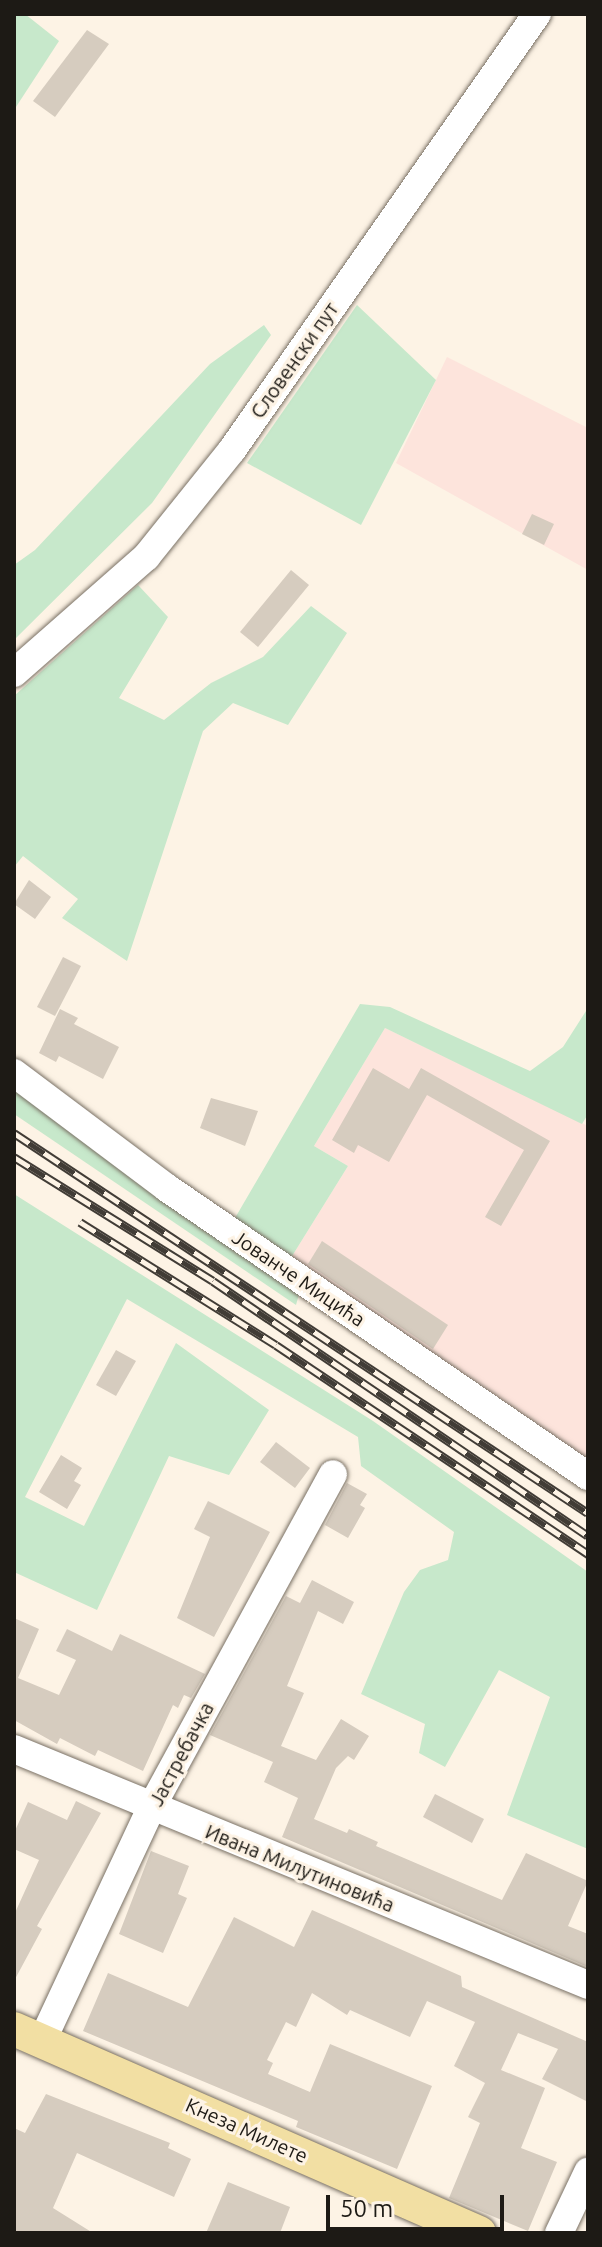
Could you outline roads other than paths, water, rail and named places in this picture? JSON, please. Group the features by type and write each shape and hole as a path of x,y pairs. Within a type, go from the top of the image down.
{"main road":[{"name":"Кнеза Милете","path":"28,2035 479,2233"}],"street":[{"name":"Словенски пут","path":"14,673 146,557 213,474 537,14"},
{"name":"Јованче Мицића","path":"14,1073 167,1188 588,1476"},
{"name":"Јастребачка","path":"28,2035 333,1474"},
{"name":"Ивана Милутиновића","path":"14,1749 151,1808 588,1985"},
{"path":"559,2233 588,2172"}],"railway":[{"path":"14,1133 588,1513"},
{"path":"14,1157 213,1281 588,1536"},
{"path":"80,1222 276,1345 588,1554"}]}
